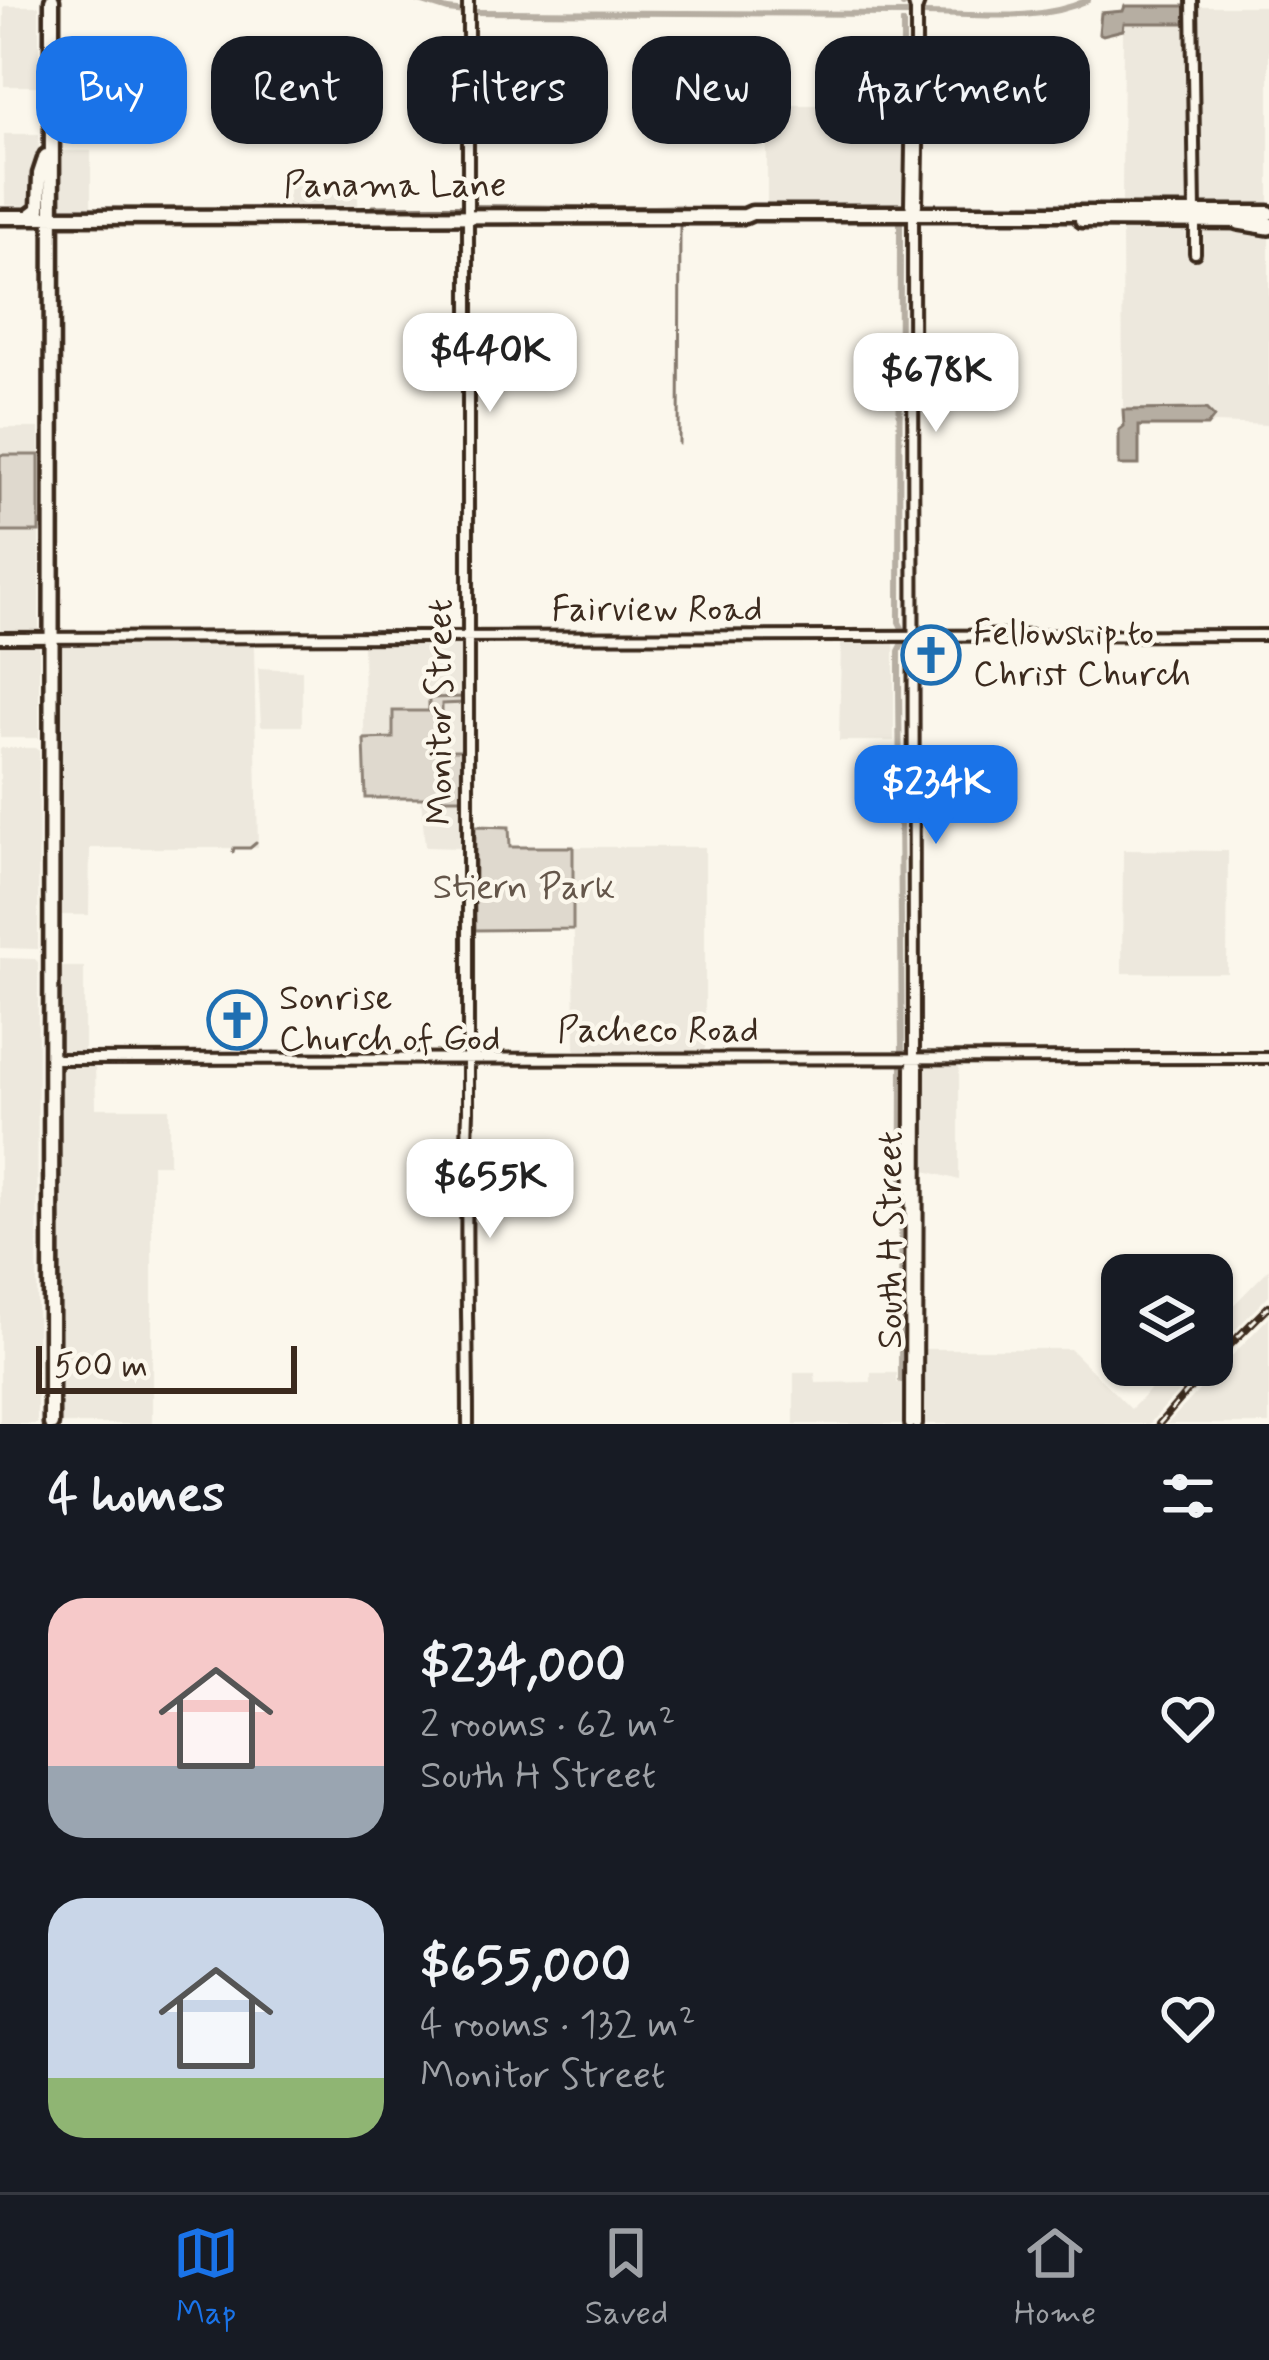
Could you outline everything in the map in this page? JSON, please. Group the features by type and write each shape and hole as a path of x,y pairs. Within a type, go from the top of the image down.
{"highway":[{"path":"1239,221 1269,220"}],"main road":[{"path":"25,217 39,209 40,174 48,166 49,0"},
{"path":"49,0 46,398 52,472 45,695 45,914 52,998 49,1423"},
{"name":"Panama Lane","path":"0,217 752,213 1022,220 1065,212 1161,212 1239,221"},
{"path":"1129,221 1132,216 1161,212"},
{"name":"Panama Lane","path":"913,216 1269,220"},
{"path":"49,217 53,256 49,438 52,837 45,1216 49,1423"},
{"path":"45,695 52,738"},
{"path":"46,796 52,837"},
{"path":"45,1216 51,1248"},
{"path":"45,1273 51,1306"},
{"path":"45,1329 51,1362"}],"street":[{"name":"Monitor Street","path":"468,0 468,1424"},
{"name":"South H Street","path":"916,0 916,36"},
{"path":"1192,0 1195,253"},
{"name":"South H Street","path":"913,216 918,176 914,144"},
{"name":"South H Street","path":"914,1424 910,1378 914,636 910,204 916,144"},
{"name":"Fairview Road","path":"0,638 1269,635"},
{"name":"South H Street","path":"914,1057 918,1068 919,1210 914,1424"},
{"name":"Pacheco Road","path":"50,1059 1269,1058"},
{"path":"911,1106 918,1134"},
{"path":"911,1178 919,1210"},
{"path":"910,1378 917,1405"}],"shaded area":[{"path":"4,6 39,6 36,86 4,86"},
{"path":"1125,6 1186,6 1185,23 1124,23 1123,30 1099,33 1101,13 1123,11"},
{"path":"1198,6 1269,6 1269,202 1242,209 1201,204 1185,209 1122,207 1123,23 1197,23"},
{"path":"791,105 815,105 815,144 903,144 901,207 767,207 767,144 791,144"},
{"path":"4,134 36,134 38,206 5,205"},
{"path":"61,151 91,151 91,206 58,203"},
{"path":"288,186 358,186 358,208 288,208"},
{"path":"1122,225 1192,225 1195,253 1203,252 1204,226 1269,230 1269,425 1207,426 1213,417 1205,409 1123,410"},
{"path":"1206,409 1214,417 1207,426 1139,426 1139,465 1119,465 1123,410"},
{"path":"0,428 39,428 39,455 0,455"},
{"path":"0,532 39,532 39,631 0,631"},
{"path":"363,642 460,644 464,648 462,848 425,847 421,798 365,797"},
{"path":"894,642 894,741 839,741 841,643"},
{"path":"39,644 39,738 0,738 0,645"},
{"path":"57,645 254,645 258,848 90,848 89,915 57,915"},
{"path":"258,668 302,670 302,726 261,726"},
{"path":"0,748 39,751 38,949 0,948"},
{"path":"573,847 705,847 705,1050 575,1050"},
{"path":"1123,850 1228,851 1227,973 1122,973"},
{"path":"0,958 38,962 37,1424 0,1424"},
{"path":"57,967 84,967 84,1051 57,1051"},
{"path":"57,1063 95,1063 96,1108 169,1108 169,1164 152,1164 152,1424 56,1424"},
{"path":"925,1064 959,1064 959,1180 922,1170"},
{"path":"1269,1269 1269,1295 1233,1332 1233,1306"},
{"path":"1269,1317 1269,1424 1167,1424 1203,1386 1233,1386 1233,1355"},
{"path":"921,1349 1070,1349 1101,1379 1101,1386 1108,1386 1131,1409 1154,1386 1183,1386 1149,1424 922,1424"},
{"path":"794,1373 815,1373 816,1383 871,1382 871,1373 897,1373 897,1383 908,1383 907,1424 794,1424"}],"green space":[{"path":"0,455 39,455 39,532 0,532"},
{"path":"463,697 464,703 442,704 442,750 464,750 463,798 366,798 364,739 393,738 393,711 429,711 429,698"},
{"name":"Stiern Park","path":"475,826 509,827 510,847 573,847 573,929 475,930"}],"waterway":[{"path":"416,0 465,12"},
{"path":"903,0 903,5"},
{"path":"923,14 1028,15 1088,0"},
{"path":"471,12 908,14"},
{"path":"903,23 903,36"},
{"path":"372,206 681,206"},
{"path":"900,224 899,622 903,630"},
{"path":"679,444 680,226"},
{"path":"902,1051 899,651 903,643"},
{"path":"233,852 256,843"},
{"path":"901,1380 902,1064"}],"railway":[{"path":"1233,1342 1269,1306"},
{"path":"1159,1424 1192,1386"}],"place":[{"name":"Fellowship to Christ Church","path":"931,655"},
{"name":"Sonrise Church of God","path":"237,1020"}]}
